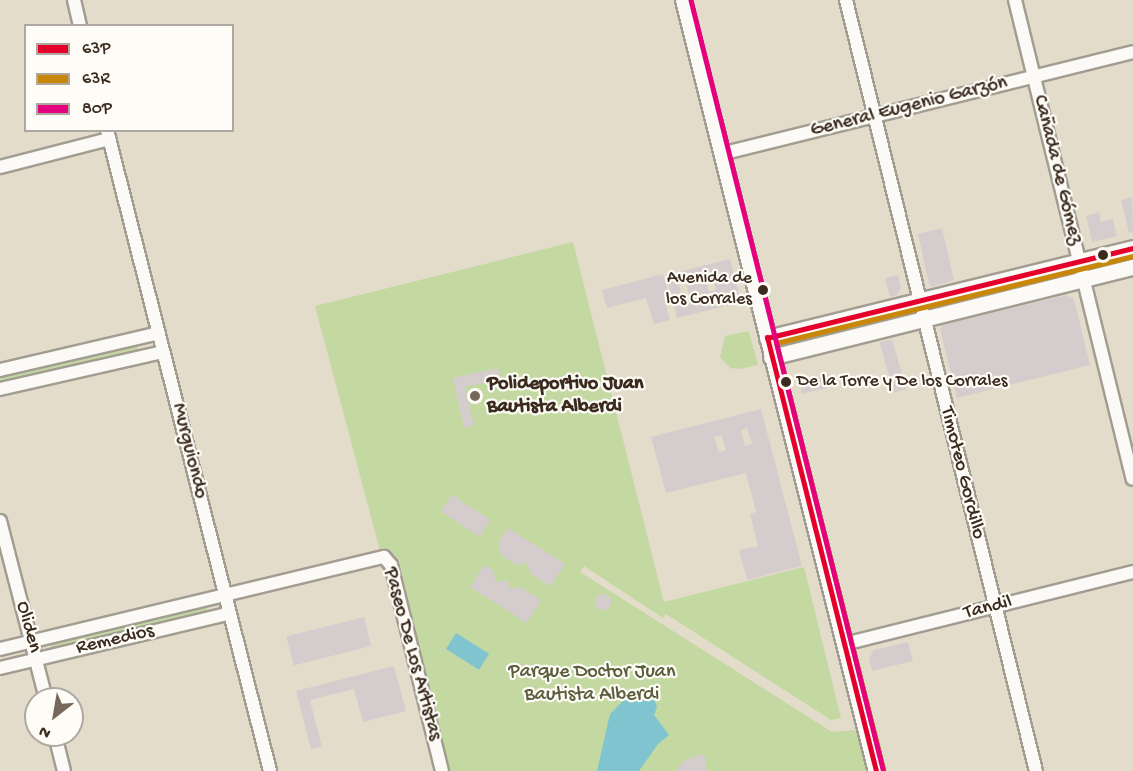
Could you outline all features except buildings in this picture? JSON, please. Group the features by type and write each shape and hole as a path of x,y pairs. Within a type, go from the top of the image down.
{"main road":[{"path":"683,0 876,771"},
{"path":"767,338 1133,249"},
{"path":"771,357 1133,267"}],"street":[{"path":"74,0 80,24"},
{"name":"Timoteo Gordillo","path":"846,0 1036,771"},
{"name":"Cañada de Gómez","path":"1015,0 1133,479"},
{"name":"General Eugenio Garzón","path":"721,154 1133,52"},
{"path":"0,166 108,135"},
{"name":"Murguiondo","path":"108,135 270,771"},
{"path":"0,370 159,333"},
{"path":"0,389 163,352"},
{"name":"Oliden","path":"0,521 43,687"},
{"name":"Paseo De Los Artistas","path":"225,594 381,558 388,559 442,771"},
{"name":"Tandil","path":"844,644 1133,572"},
{"name":"Remedios","path":"0,649 225,594"},
{"name":"Remedios","path":"0,668 230,613"},
{"path":"58,747 64,771"}],"green space":[{"name":"Polideportivo Juan Bautista Alberdi","path":"573,242 664,602 804,567 841,718 831,720 666,614 663,618 584,566 580,572 832,732 855,730 859,733 869,771 447,771 414,636 416,631 399,560 390,550 380,551 315,306"},
{"path":"1061,271 1063,279 991,297 989,291 973,295 974,301 941,309 939,301 1025,280 1027,286 1044,281 1043,276"},
{"path":"903,310 905,318 796,345 794,337"},
{"path":"749,331 758,365 740,369 730,368 720,357 725,336"},
{"path":"138,344 138,352 0,384 0,374"},
{"path":"207,605 207,612 53,650 51,647 51,642"}],"water":[{"path":"456,633 489,654 479,670 446,649"},
{"path":"632,692 639,697 650,696 655,701 657,707 654,715 669,735 658,744 639,771 597,771 610,714"}],"transit line":[{"name":"80P","path":"691,0 883,769"},
{"name":"63P","path":"876,771 767,338 1133,248"},
{"name":"63R","path":"883,769 776,343 1133,256"}],"place":[{"name":"Avenida de los Corrales","path":"763,290"},
{"name":"De la Torre y De los Corrales","path":"786,382"},
{"name":"Polideportivo Juan Bautista Alberdi","path":"475,396"}],"park label":[{"name":"Parque Doctor Juan Bautista Alberdi","path":"592,684"}]}
